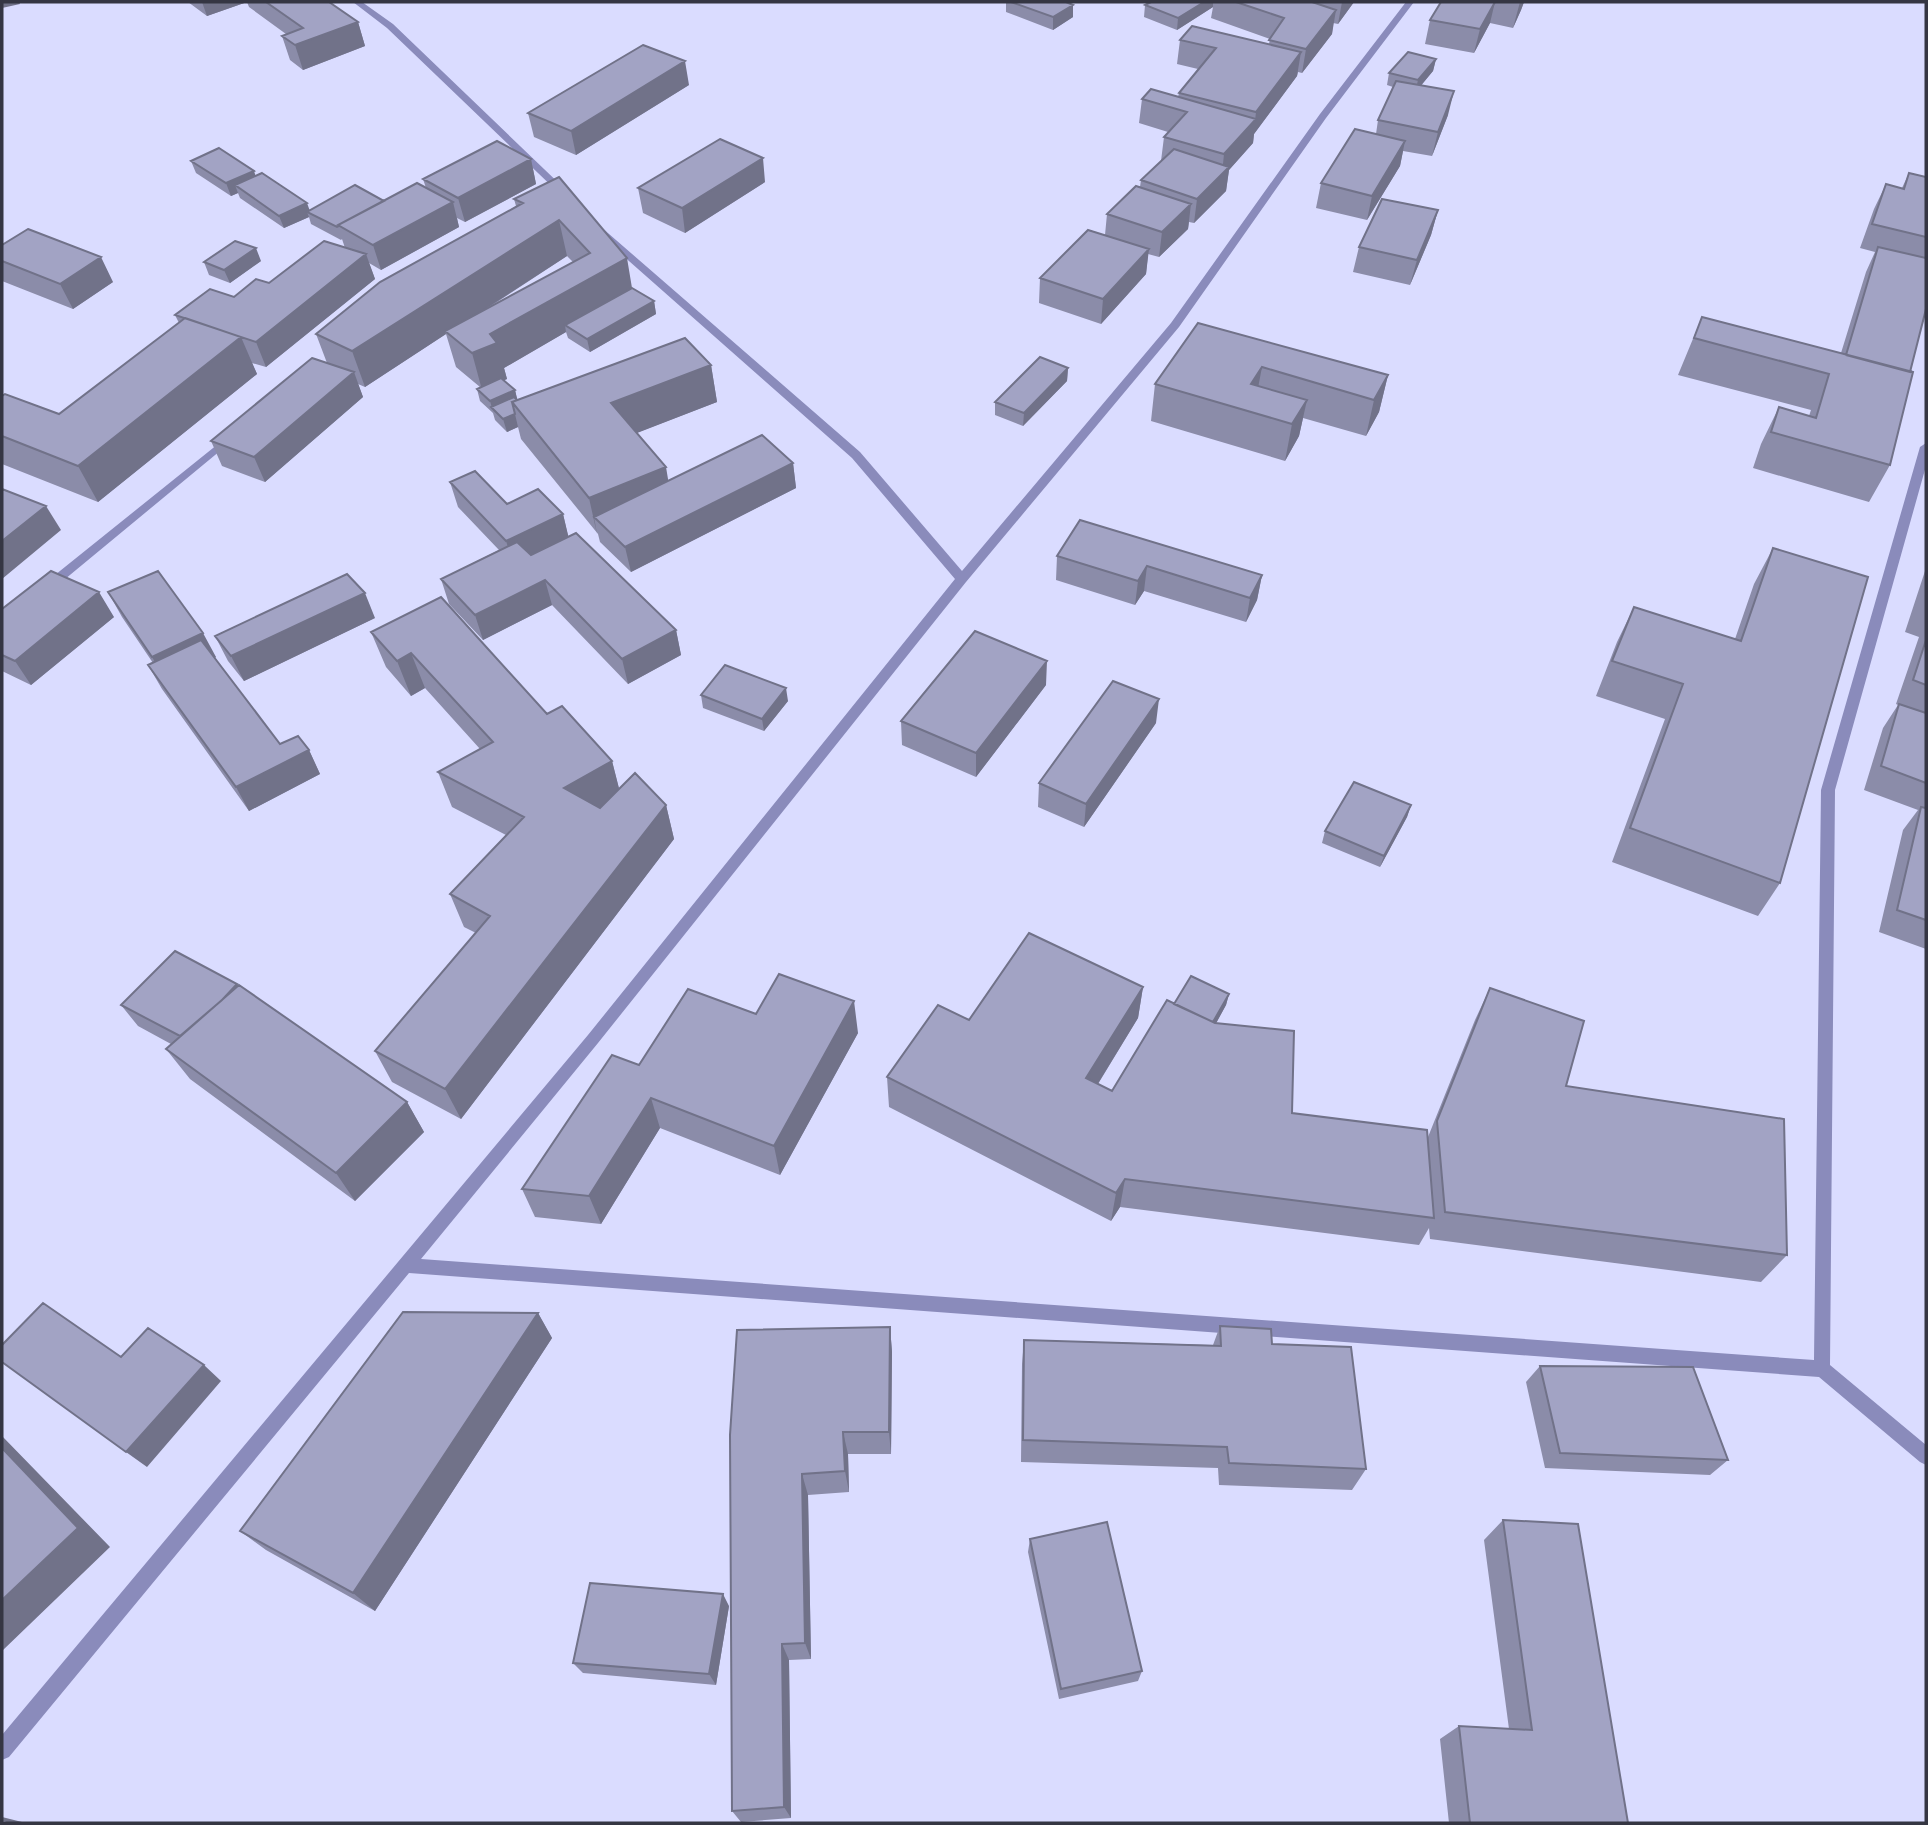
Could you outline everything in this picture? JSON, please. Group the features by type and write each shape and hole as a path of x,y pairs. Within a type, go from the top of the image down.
{"street":[{"path":"357,2 390,26 571,201"},
{"path":"2,1750 593,1039 962,579 1175,325 1323,116 1410,2"},
{"path":"551,199 562,192"},
{"path":"590,220 856,455 962,579"},
{"path":"44,590 237,431"},
{"path":"1822,1369 1828,790 1926,447"},
{"path":"405,1265 1822,1369 1926,1456"}],"building":[{"path":"266,2 329,2 358,22 295,45 282,36 303,28"},
{"path":"1011,2 1066,2 1073,5 1053,17"},
{"path":"1151,2 1204,2 1178,18 1145,5"},
{"path":"1236,2 1312,2 1336,10 1306,49 1269,40 1284,18"},
{"path":"1441,2 1495,2 1480,29 1430,20"},
{"path":"1192,26 1301,52 1256,112 1179,93 1216,48 1180,40"},
{"path":"643,45 685,61 571,131 528,113"},
{"path":"1408,52 1436,59 1418,80 1389,73"},
{"path":"1396,81 1454,91 1438,132 1378,120"},
{"path":"1151,89 1256,119 1224,154 1164,137 1187,112 1142,99"},
{"path":"1355,129 1405,141 1372,196 1321,183"},
{"path":"720,139 763,158 682,208 638,188"},
{"path":"497,141 531,159 458,198 423,179"},
{"path":"219,148 254,171 226,183 191,161"},
{"path":"1174,149 1229,167 1197,199 1141,180"},
{"path":"262,173 307,203 279,216 235,185"},
{"path":"1909,173 1926,177 1926,237 1872,224 1886,184 1904,189"},
{"path":"559,177 627,258 490,334 497,343 472,353 445,331 590,253 559,220 352,351 316,334 380,282 523,203 514,199"},
{"path":"417,183 453,202 373,245 338,225"},
{"path":"355,185 384,201 337,227 307,212"},
{"path":"1136,186 1191,204 1162,232 1107,214"},
{"path":"1382,199 1438,210 1417,260 1359,247"},
{"path":"28,229 101,257 60,284 2,261 2,245"},
{"path":"1088,230 1149,249 1103,299 1040,278"},
{"path":"235,241 256,248 224,270 204,262"},
{"path":"324,241 366,254 256,342 175,315 210,289 234,297 256,279 269,283"},
{"path":"1878,247 1926,258 1926,309 1910,372 1846,355"},
{"path":"632,288 654,301 587,339 565,325"},
{"path":"1702,317 1913,372 1890,465 1771,432 1779,407 1816,418 1829,374 1694,338"},
{"path":"185,318 241,337 78,466 2,436 2,396 5,394 59,414"},
{"path":"1198,323 1388,375 1374,400 1262,367 1251,384 1307,400 1292,424 1155,384"},
{"path":"685,338 711,365 611,403 666,467 589,498 512,402"},
{"path":"1040,357 1068,368 1024,413 995,402"},
{"path":"312,358 354,372 254,457 211,441"},
{"path":"501,378 515,390 490,401 477,389"},
{"path":"514,397 517,400 512,402 515,414 503,419 491,407"},
{"path":"762,435 793,463 625,547 594,517"},
{"path":"475,471 507,504 538,489 563,514 506,541 450,482"},
{"path":"2,489 46,506 2,541"},
{"path":"1080,520 1262,575 1250,598 1147,566 1138,581 1057,556"},
{"path":"576,533 676,630 622,659 545,580 475,615 441,579 517,542 531,555"},
{"path":"1773,548 1868,577 1780,883 1630,828 1683,684 1612,661 1634,607 1741,641"},
{"path":"51,571 99,592 15,661 2,655 2,609"},
{"path":"158,571 203,633 152,657 108,592"},
{"path":"347,574 365,593 231,656 215,636"},
{"path":"441,597 547,714 562,706 612,761 564,788 600,808 635,773 666,805 445,1089 375,1051 490,916 450,894 524,817 438,772 493,742 411,653 397,661 371,632"},
{"path":"975,631 1047,661 976,753 901,721"},
{"path":"201,640 280,744 298,736 309,750 236,787 148,665"},
{"path":"1926,640 1926,685 1913,680"},
{"path":"725,665 786,688 762,719 701,695"},
{"path":"1113,681 1159,699 1086,804 1039,783"},
{"path":"1899,704 1926,713 1926,783 1881,766"},
{"path":"1354,782 1411,805 1384,856 1325,831"},
{"path":"1921,807 1926,808 1926,920 1897,910"},
{"path":"1029,933 1143,987 1086,1078 1112,1091 1167,1000 1215,1023 1294,1031 1292,1113 1427,1130 1434,1218 1125,1179 1116,1193 887,1077 938,1005 969,1020"},
{"path":"175,951 237,984 180,1036 121,1005"},
{"path":"779,974 854,1001 774,1146 651,1098 589,1196 522,1189 612,1055 639,1065 688,989 756,1014"},
{"path":"1191,976 1229,994 1213,1022 1174,1004"},
{"path":"239,985 407,1102 336,1173 166,1049"},
{"path":"1490,988 1584,1021 1566,1086 1784,1119 1787,1255 1445,1212 1437,1121"},
{"path":"43,1303 121,1357 148,1328 204,1365 126,1452 2,1362 2,1345"},
{"path":"403,1312 538,1313 353,1593 240,1531"},
{"path":"1220,1326 1271,1329 1272,1344 1351,1347 1366,1469 1229,1463 1227,1447 1023,1440 1024,1340 1221,1346"},
{"path":"890,1327 889,1432 843,1432 845,1471 802,1474 805,1643 782,1644 784,1807 732,1811 730,1435 737,1330"},
{"path":"1540,1366 1693,1367 1728,1460 1560,1453"},
{"path":"2,1448 78,1528 2,1600"},
{"path":"1503,1520 1578,1524 1628,1823 1470,1823 1459,1726 1532,1730"},
{"path":"1107,1522 1142,1671 1061,1689 1030,1539"},
{"path":"590,1583 723,1594 709,1674 573,1663"}]}
